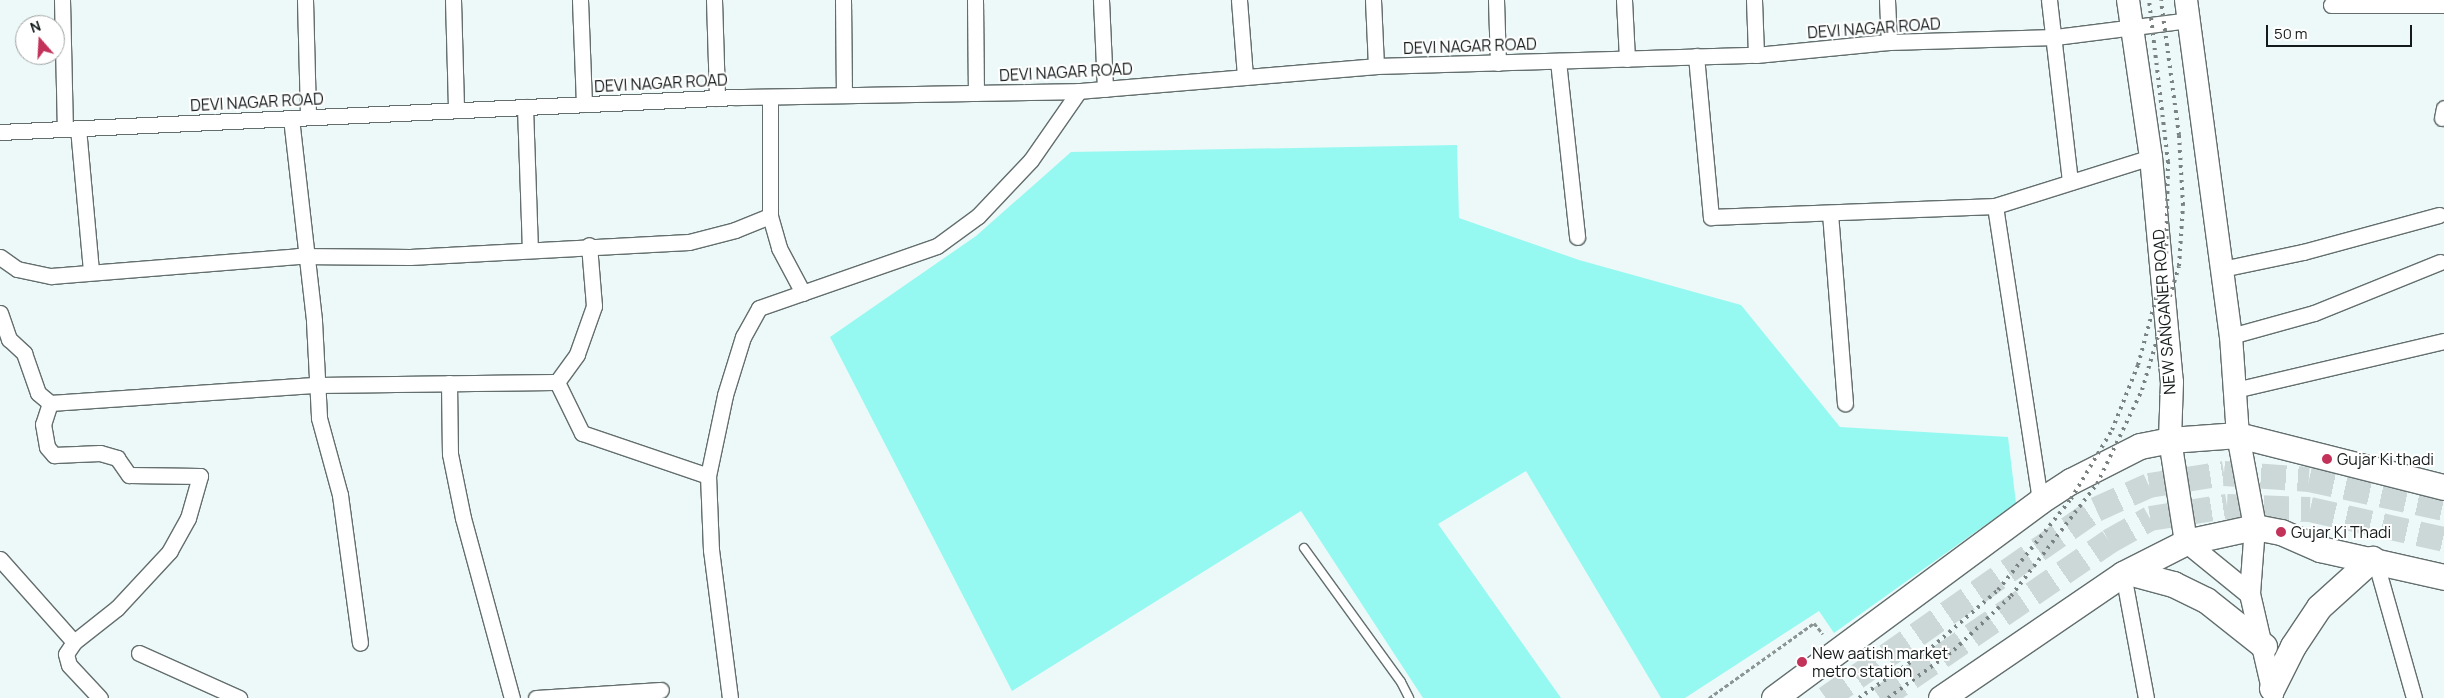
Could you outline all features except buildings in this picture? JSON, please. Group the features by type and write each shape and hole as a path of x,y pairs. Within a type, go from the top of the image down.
{"main road":[{"name":"NEW SANGANER ROAD","path":"2128,0 2152,156 2172,382 2170,440 2186,542"},
{"path":"2187,10 2231,336 2238,435 2255,527"},
{"path":"1774,698 2040,501 2071,481 2140,446 2170,440 2238,435 2444,487"},
{"path":"1941,698 2125,573 2186,542 2255,527 2280,532 2320,549 2444,577"},
{"path":"2273,693 2292,646 2319,607 2373,560"},
{"path":"2125,573 2173,584 2206,600 2264,646"}],"street":[{"path":"62,0 72,128 91,271"},
{"path":"305,0 308,117"},
{"path":"453,0 456,110"},
{"path":"580,0 584,104"},
{"path":"714,0 717,98"},
{"path":"844,0 844,95"},
{"path":"975,0 976,93"},
{"path":"1101,0 1105,89"},
{"path":"1239,0 1244,77"},
{"path":"1373,0 1376,66"},
{"path":"1496,0 1498,63"},
{"path":"1624,0 1627,60"},
{"path":"1754,0 1756,54"},
{"path":"1887,0 1888,42"},
{"path":"2049,0 2055,37 2070,182"},
{"path":"2331,5 2444,5"},
{"name":"DEVI NAGAR ROAD","path":"0,132 717,98 1079,91 1376,66 1627,60 1756,54 1888,42 2055,37 2132,29 2187,10"},
{"path":"1696,56 1711,217 1995,206 2152,156"},
{"path":"1558,61 1577,237"},
{"path":"730,698 711,550 708,476 725,395 743,337 759,308 938,246 978,216 1031,160 1079,91"},
{"path":"770,97 770,216 779,248 803,293"},
{"path":"525,106 530,249"},
{"path":"291,118 305,256 314,321 318,418 340,496 360,643"},
{"path":"1995,206 2040,501"},
{"path":"1830,213 1845,402"},
{"path":"2222,269 2303,252 2439,215"},
{"path":"0,257 17,269 51,276 91,271 305,256 410,256 589,245 689,242 735,230 770,216"},
{"path":"557,382 578,354 594,306 589,245"},
{"path":"2231,336 2314,313 2440,262"},
{"path":"0,312 9,339 24,352 38,393 50,403 317,385 557,382"},
{"path":"2235,390 2444,341"},
{"path":"557,382 582,433 708,476"},
{"path":"448,383 450,454 463,518 512,698"},
{"path":"50,403 42,424 47,447 54,455 100,453 117,458 129,475 200,476 188,518 170,551 118,608 74,642 66,654 69,665 100,698"},
{"path":"2255,527 2250,594 2264,646 2273,693"},
{"path":"2186,542 2250,594"},
{"path":"0,559 74,642"},
{"path":"2373,560 2414,698"},
{"path":"2125,573 2146,698"},
{"path":"139,653 239,698"},
{"path":"536,698 661,690"}],"lane":[{"path":"1304,548 1401,682 1408,698"}],"path":[{"path":"1709,698 1814,623 1837,650"}],"shaded area":[{"path":"1457,145 1459,218 1579,260 1741,305 1840,427 2008,437 2016,503 1834,633 1819,611 1685,698 1661,698 1526,471 1438,524 1561,698 1423,698 1301,511 1012,691 830,337 976,236 1071,152"}],"tunnel":[{"path":"1826,698 2096,509 2149,485 2224,473 2309,479 2444,508"},
{"path":"1880,698 2109,541 2150,518 2227,506 2310,509 2444,539"}],"railway":[{"path":"1859,698 1932,647 1998,590 2071,499 2112,430 2138,365 2166,261 2168,162 2149,0"},
{"path":"1888,698 1954,650 2011,596 2097,484 2142,390 2179,266 2183,205 2179,135 2161,0"}],"place":[{"name":"Gujar Ki thadi","path":"2327,459"},
{"name":"Gujar Ki Thadi","path":"2281,532"},
{"name":"New aatish market metro station","path":"1802,662"}]}
